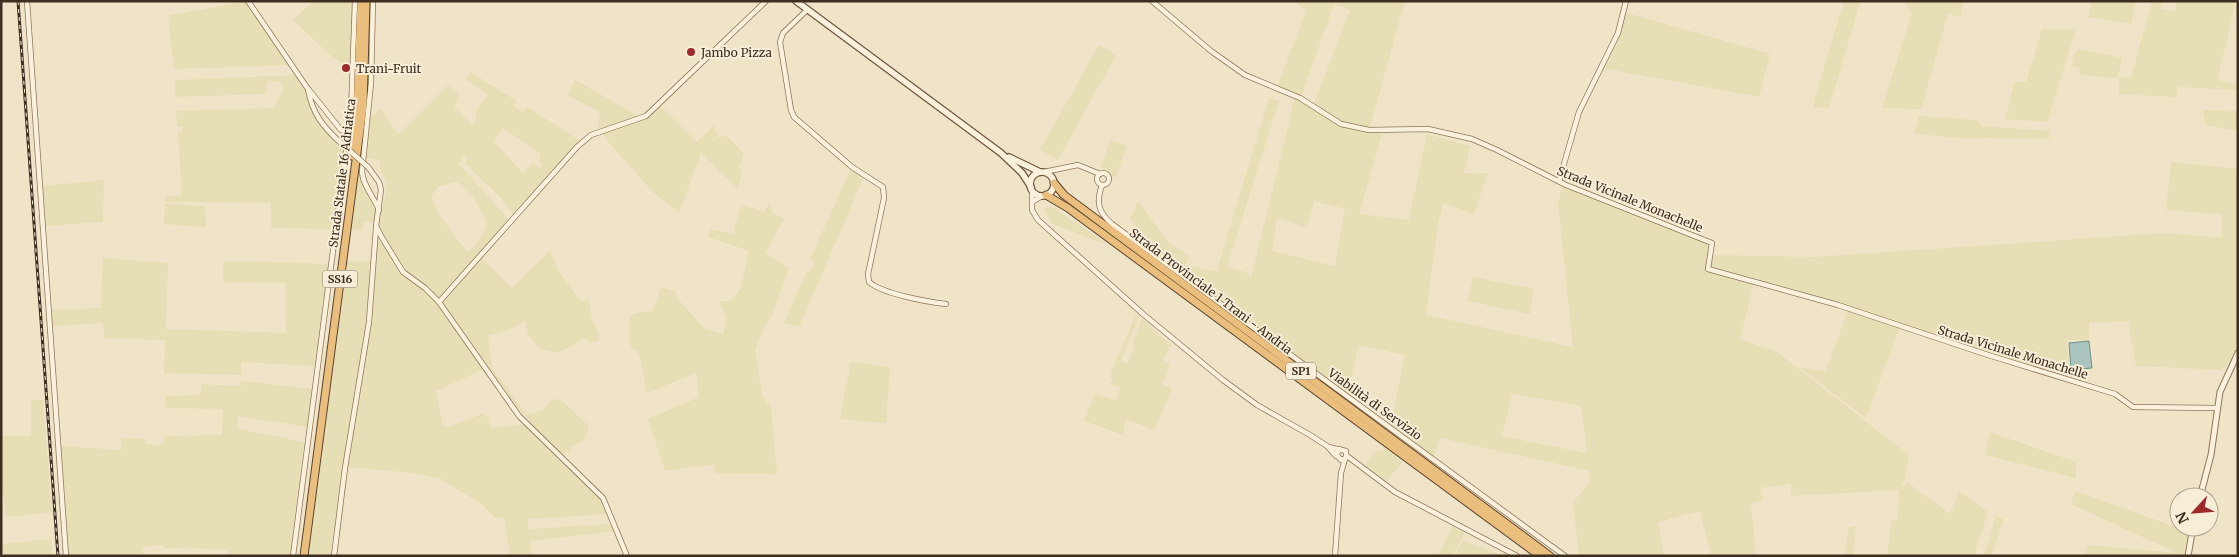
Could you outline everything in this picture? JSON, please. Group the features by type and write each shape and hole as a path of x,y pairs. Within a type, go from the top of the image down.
{"highway":[{"name":"Strada Statale 16 Adriatica","path":"300,556 358,109 360,1"},
{"name":"Strada Statale 16 Adriatica","path":"304,556 363,107 366,1"},
{"name":"Strada Provinciale 1 Trani - Andria","path":"1054,183 1064,194 1550,556"},
{"name":"Strada Provinciale 1 Trani - Andria","path":"1044,195 1068,208 1540,556"}],"main road":[{"name":"Strada Provinciale 1 Trani - Andria","path":"796,1 1001,153 1022,173 1032,188 1044,195"},
{"name":"Strada Provinciale 1 Trani - Andria","path":"1001,153 1051,176 1054,183"},
{"path":"1032,188 1032,179 1042,172"},
{"path":"1044,195 1052,191 1054,183"}],"street":[{"path":"27,1 66,556"},
{"path":"248,1 308,89 341,130 348,134"},
{"path":"293,556 348,134 353,75 355,1"},
{"path":"373,1 371,83 362,180 374,196 379,211"},
{"path":"439,302 577,147 591,136 646,116 766,1"},
{"name":"Strada Vicinale Monachelle","path":"1152,1 1211,51 1244,75 1300,98 1341,124 1356,129 1369,130 1428,129 1445,132 1497,150 1559,181 1712,244 1708,269 1838,305 1988,356 2115,394 2133,407 2216,408"},
{"path":"1559,181 1579,112 1618,32 1626,1"},
{"path":"807,10 783,33 780,42 791,110 799,123 852,167 883,187 884,198 868,274 869,282 876,287 924,302 946,304"},
{"path":"308,89 310,103 315,114 340,143 368,167 379,182 381,190 376,226 369,322 345,468 334,556"},
{"path":"1042,172 1078,165 1100,174 1106,173 1110,177 1108,183 1102,185 1097,179 1100,174"},
{"name":"Viabilità di Servizio","path":"1102,185 1098,196 1098,205 1101,212 1112,224 1565,556"},
{"path":"1032,188 1035,216 1045,228 1143,314 1257,405 1327,446 1346,451 1346,458 1341,473 1335,556"},
{"path":"1032,202 1044,195"},
{"path":"376,226 403,272 425,288 439,302 520,416 603,498 627,556"},
{"path":"2203,487 2211,455 2216,408 2220,392 2238,353"},
{"path":"1327,446 1337,458"},
{"path":"1340,449 1337,451 1337,458 1341,473"},
{"path":"1337,458 1346,458 1395,492 1517,556"},
{"path":"2188,556 2191,537"}],"shaded area":[{"path":"245,1 290,65 174,69 168,16"},
{"path":"313,1 354,1 352,71 330,55 293,20"},
{"path":"1295,1 1405,1 1369,130 1382,134 1359,214 1409,220 1427,134 1470,146 1464,173 1488,173 1474,214 1443,203 1438,224 1426,315 1573,347 1558,203 1563,183 1712,243 1711,255 1814,257 2165,233 2222,238 2222,214 2166,210 2171,162 2238,169 2238,344 2232,364 2220,370 2136,366 2128,321 2089,323 2089,341 2066,340 2071,375 1988,355 1900,326 1866,418 1799,367 1826,371 1848,310 1754,282 1740,339 1777,352 1909,455 1901,488 1908,483 1950,514 1959,491 1988,512 1974,556 1887,556 1891,521 1898,519 1899,490 1791,496 1791,484 1760,488 1762,500 1751,504 1756,555 1761,556 1711,556 1700,511 1658,522 1664,556 1579,556 1573,503 1589,483 1589,471 1440,438 1433,459 1390,428 1405,355 1359,345 1347,396 1162,261 1130,219 1138,201 1169,243 1189,255 1186,265 1224,273 1217,270 1269,98 1279,101 1227,267 1246,272 1251,278 1295,97 1277,88 1306,11","holes":["1334,4 1350,10 1314,104 1301,97","1314,201 1345,209 1335,266 1272,251 1277,218 1307,228","1512,394 1581,406 1587,453 1502,436"]},
{"path":"1844,1 1860,3 1829,108 1814,107 1814,101"},
{"path":"1904,1 1964,1 1960,17 1948,14 1921,109 1882,108 1912,13"},
{"path":"2092,1 2136,1 2131,24 2088,17"},
{"path":"2152,1 2162,1 2161,9 2175,12 2176,1 2236,1 2217,80 2238,84 2238,90 2177,87 2177,97 2119,94 2119,77 2131,78"},
{"path":"1623,12 1770,54 1759,97 1602,68"},
{"path":"2042,29 2076,29 2047,122 2005,119 2015,82 2026,82"},
{"path":"1099,45 1116,55 1058,160 1040,150"},
{"path":"2079,49 2122,58 2118,78 2080,75 2079,68 2071,66 2074,54"},
{"path":"470,72 517,101 514,106 523,112 527,107 582,142 514,216 501,198 465,163 467,159 464,155 459,164 510,221 439,298 402,272 441,304 480,257 512,288 550,251 558,270 579,299 582,301 589,299 592,320 600,337 597,342 589,343 585,338 558,353 541,350 528,334 525,321 511,329 488,336 492,368 526,414 542,411 551,400 560,399 589,426 584,440 570,447 571,450 564,453 562,458 484,369 436,391 443,427 445,424 448,427 482,414 487,417 492,428 526,424 598,494 611,514 527,519 529,529 614,524 617,531 530,541 532,556 510,556 504,517 495,518 483,505 441,479 412,473 349,467 338,556 307,556 346,261 374,261 376,225 379,231 379,220 387,188 379,163 382,161 365,158 369,118 381,109 397,133 400,133 448,85 459,95 454,106 474,126 478,108 488,94 466,80","holes":["503,128 541,154 539,160 543,165 540,168 533,163 523,173 494,142","457,182 474,198 487,223 484,233 468,253 437,212 431,196 439,186"]},
{"path":"297,75 308,90 310,106 317,120 345,150 335,229 271,228 271,203 165,202 166,197 182,195 178,131 182,131 182,127 177,127 176,111 273,108 284,90 281,82 268,81 265,94 175,97 175,80"},
{"path":"575,80 644,119 661,106 697,142 714,125 718,138 726,135 744,154 739,166 742,173 738,189 701,153 679,213 653,192 604,137 598,126 600,112 567,95"},
{"path":"2202,110 2238,111 2238,131 2206,125"},
{"path":"1919,116 1977,120 1981,126 2050,131 2049,139 1963,138 1914,134"},
{"path":"1110,140 1127,146 1115,178 1101,167"},
{"path":"359,162 361,180 377,213 376,223 364,222 363,230 350,229"},
{"path":"853,169 863,179 799,327 784,323 807,271 810,272 814,262 810,259 850,171"},
{"path":"104,180 103,222 46,226 42,186"},
{"path":"770,202 772,213 784,218 766,253 789,268 771,318 769,318 755,349 762,395 771,408 777,474 715,473 714,464 665,471 648,419 699,397 696,373 647,393 640,357 636,349 631,349 630,316 635,313 653,311 661,287 675,291 678,299 705,329 723,334 726,318 720,301 731,301 741,288 749,251 708,237 711,229 733,234 741,204 764,212"},
{"path":"165,204 205,206 206,227 164,224"},
{"path":"1051,206 1110,246 1050,223 1051,220 1044,209"},
{"path":"103,258 168,263 166,329 286,333 285,283 223,282 223,263 232,261 331,264 317,366 241,362 241,375 164,373 165,340 104,338 103,323 52,326 51,310 101,308"},
{"path":"1473,277 1533,289 1530,314 1467,301"},
{"path":"1136,314 1139,317 1121,361 1127,364 1135,346 1133,340 1142,319 1171,345 1163,360 1170,365 1162,384 1172,388 1154,430 1126,419 1123,435 1084,421 1095,394 1116,401 1121,388 1111,384 1113,379 1109,378"},
{"path":"851,362 890,367 886,423 840,419"},
{"path":"241,381 313,389 308,427 238,416 238,429 304,442 290,556 228,556 228,549 164,548 162,545 143,547 143,554 126,556 69,556 61,446 121,450 122,438 145,439 145,444 158,445 164,444 165,436 222,435 223,409 165,408 166,396 200,395 201,384 241,386"},
{"path":"31,400 43,400 52,512 6,517 1,477 1,436 31,436"},
{"path":"1990,432 2076,462 2076,478 1985,455"},
{"path":"1385,448 1403,461 1387,481 1365,465 1373,452 1383,451"},
{"path":"2075,491 2169,525 2169,537 2189,537 2187,556 2085,556 2088,545 2177,553 2071,504"},
{"path":"1996,516 2004,520 1991,556 1984,556"},
{"path":"1453,526 1465,533 1452,556 1438,556"},
{"path":"1856,526 1853,556 1845,556 1848,528"},
{"path":"51,539 52,556 1,556 1,544"},
{"path":"1463,540 1502,556 1455,556"}],"water":[{"path":"2089,341 2092,368 2071,370 2069,343"}],"railway":[{"path":"18,1 58,556"}],"place":[{"name":"Jambo Pizza","path":"691,52"},
{"name":"Trani-Fruit","path":"346,68"}]}
